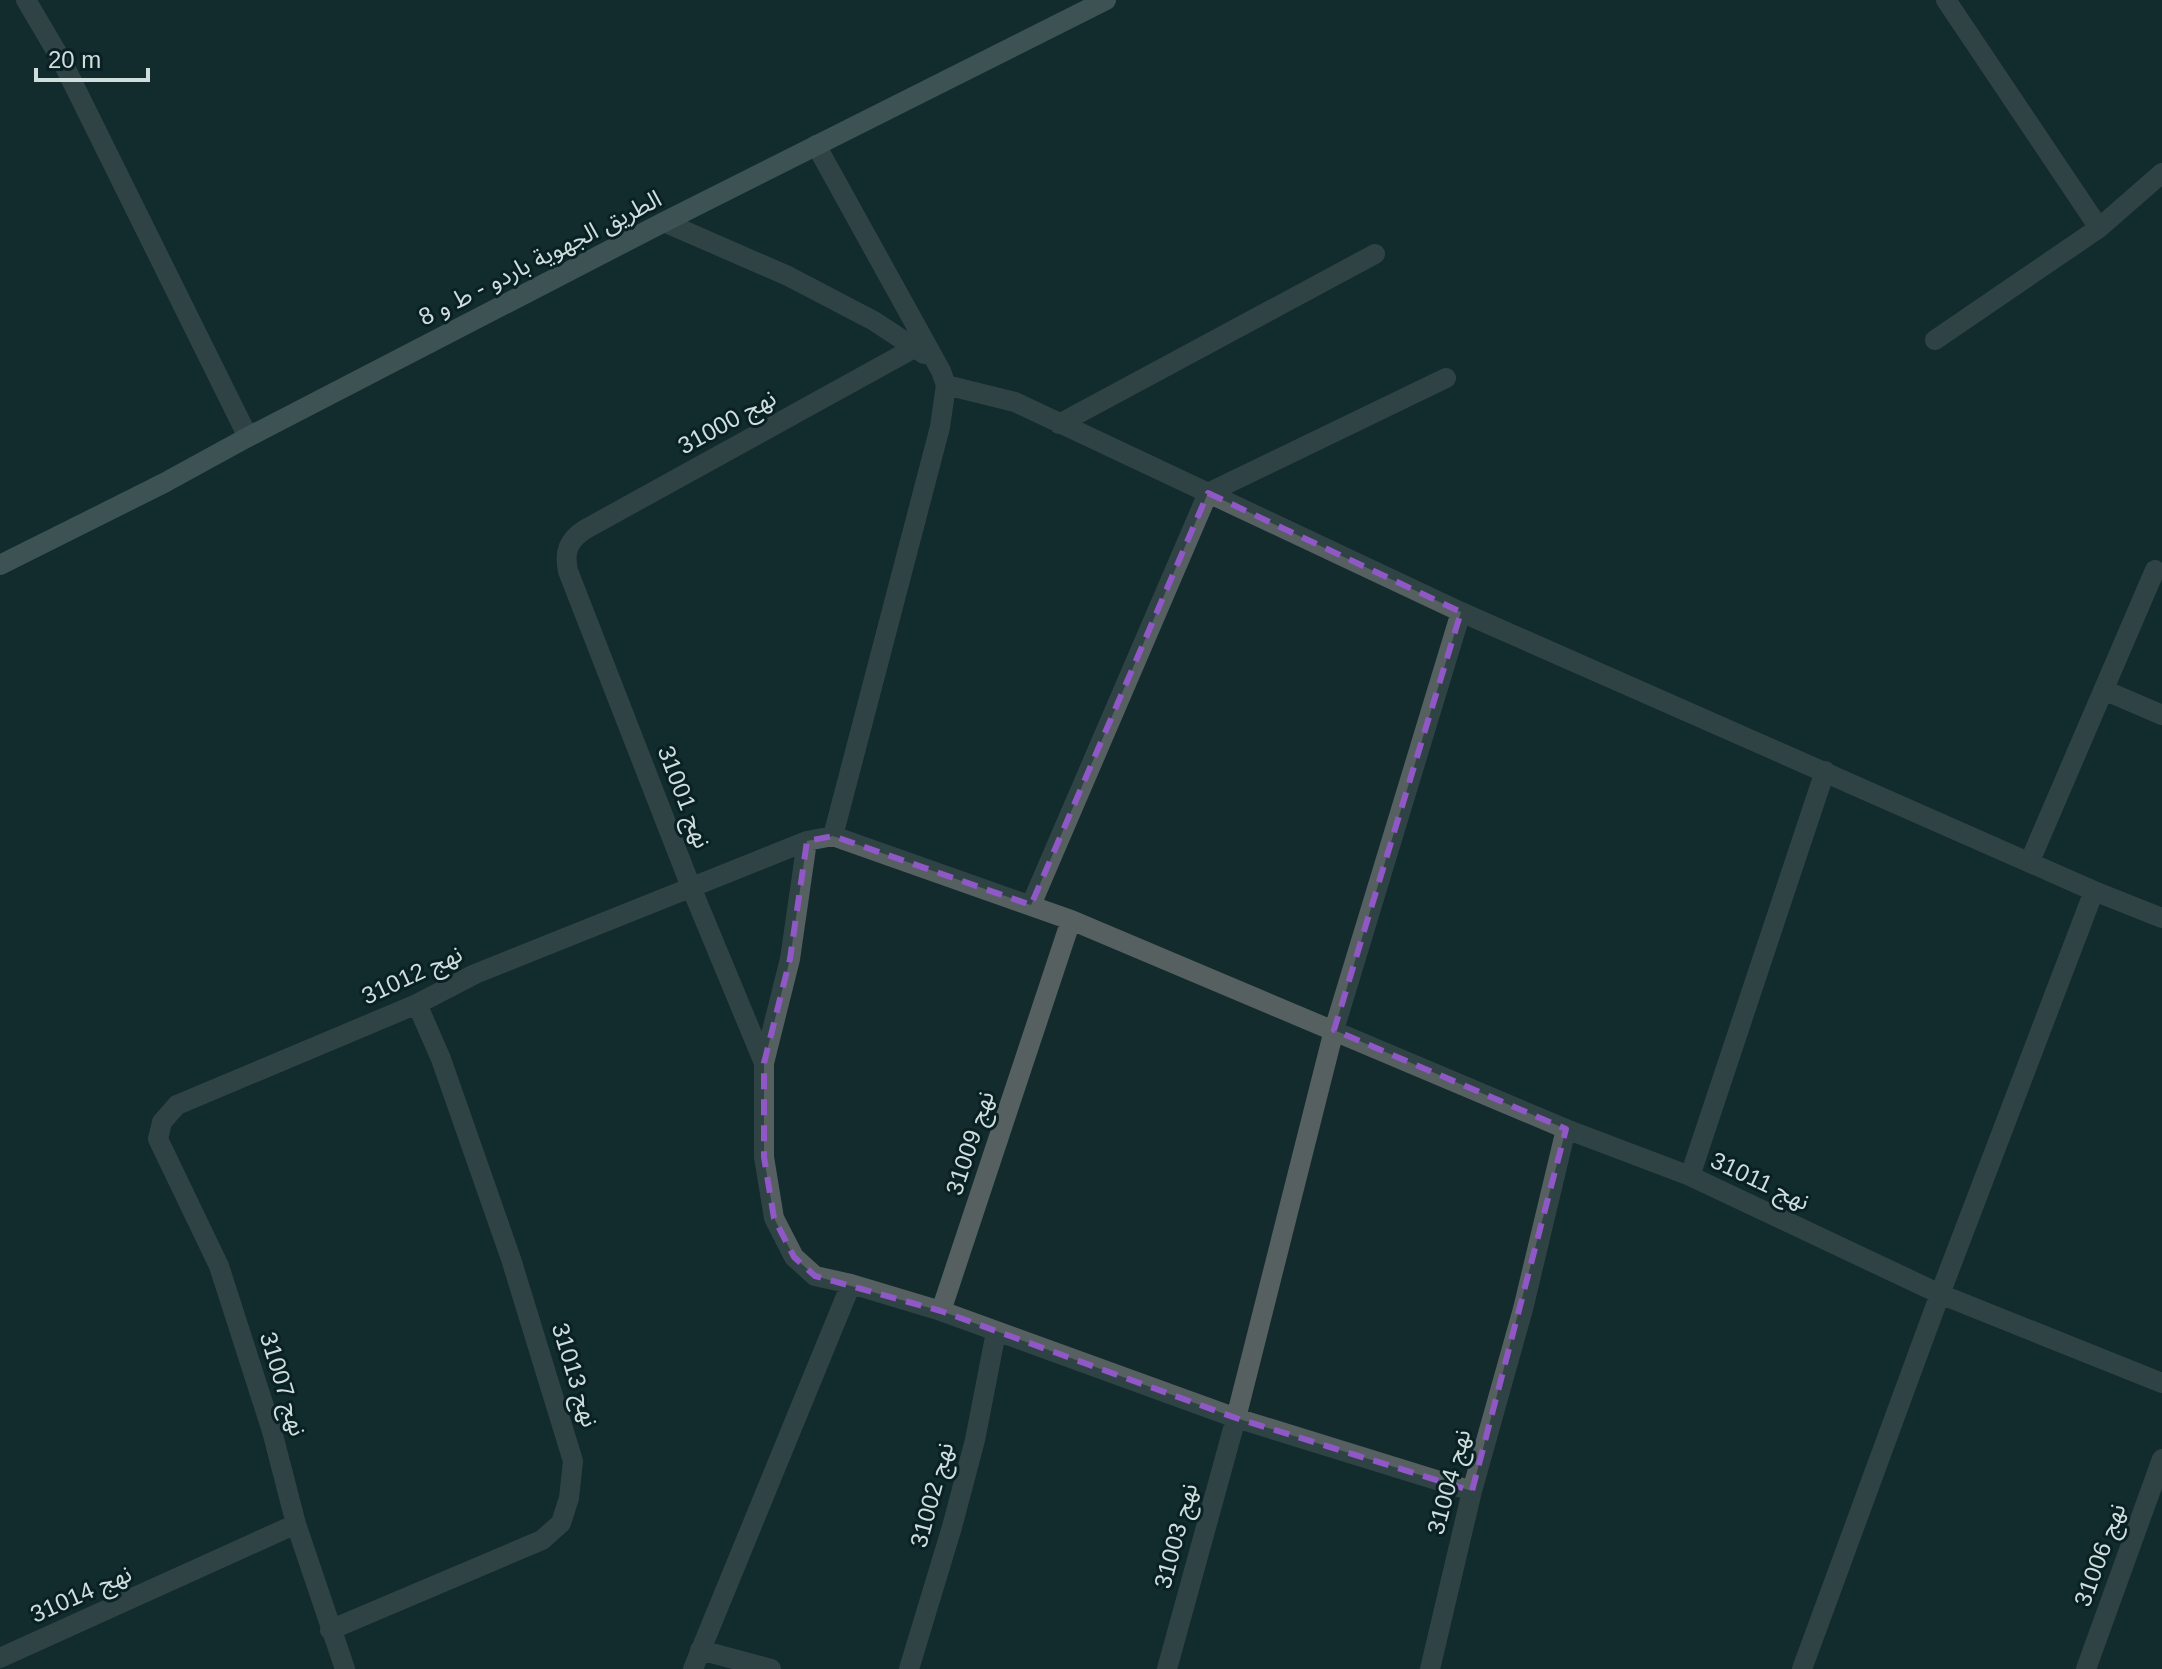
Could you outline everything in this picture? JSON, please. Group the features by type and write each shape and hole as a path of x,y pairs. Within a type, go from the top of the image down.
{"main road":[{"name":"الطريق الجهوية باردو - ط و 8","path":"0,565 164,483 664,222 1106,0"}],"street":[{"path":"26,0 62,61 248,437"},
{"path":"1946,0 2099,228"},
{"path":"816,145 944,378 940,427 833,836 1071,920 1334,1030"},
{"path":"1935,340 2099,228 2162,173"},
{"path":"664,222 788,276 874,321 916,347 944,378 1015,402 1461,612 2094,891 2162,918"},
{"path":"1059,424 1375,254"},
{"name":"نهج 31000","path":"567,547 584,530 916,347"},
{"path":"1031,905 1208,493 1446,378"},
{"name":"نهج 31001","path":"567,547 568,571 691,887 764,1063"},
{"path":"2030,861 2155,570"},
{"name":"نهج 31003","path":"1167,1669 1236,1418 1334,1030 1461,612"},
{"path":"2104,690 2162,715"},
{"path":"1690,1176 1825,771"},
{"name":"نهج 31012","path":"162,1122 177,1105 417,1004 475,974 807,841 833,836"},
{"path":"807,841 790,959 764,1063 764,1157 774,1218 794,1257 815,1276 941,1311 1236,1418 1472,1491"},
{"path":"1802,1669 1940,1294 2094,891"},
{"name":"نهج 31009","path":"941,1311 1071,920"},
{"name":"نهج 31013","path":"330,1630 542,1540 561,1523 569,1498 573,1461 534,1327 441,1059 417,1004"},
{"name":"نهج 31011","path":"1334,1030 1566,1129 1690,1176 1940,1294 2162,1383"},
{"name":"نهج 31007","path":"162,1122 158,1139 219,1266 272,1431 296,1524 345,1669"},
{"name":"نهج 31004","path":"1430,1669 1472,1491 1523,1309 1566,1129"},
{"path":"771,1669 696,1660 851,1284"},
{"name":"نهج 31002","path":"909,1669 975,1440 996,1332"},
{"name":"نهج 31006","path":"2086,1669 2162,1459"},
{"name":"نهج 31014","path":"0,1658 296,1524"}],"highlighted area":[{"path":"1208,493 1461,612 1334,1030 1566,1129 1472,1491 1236,1418 941,1311 815,1276 794,1257 774,1218 764,1157 764,1063 790,959 807,841 833,836 1031,905"}]}
